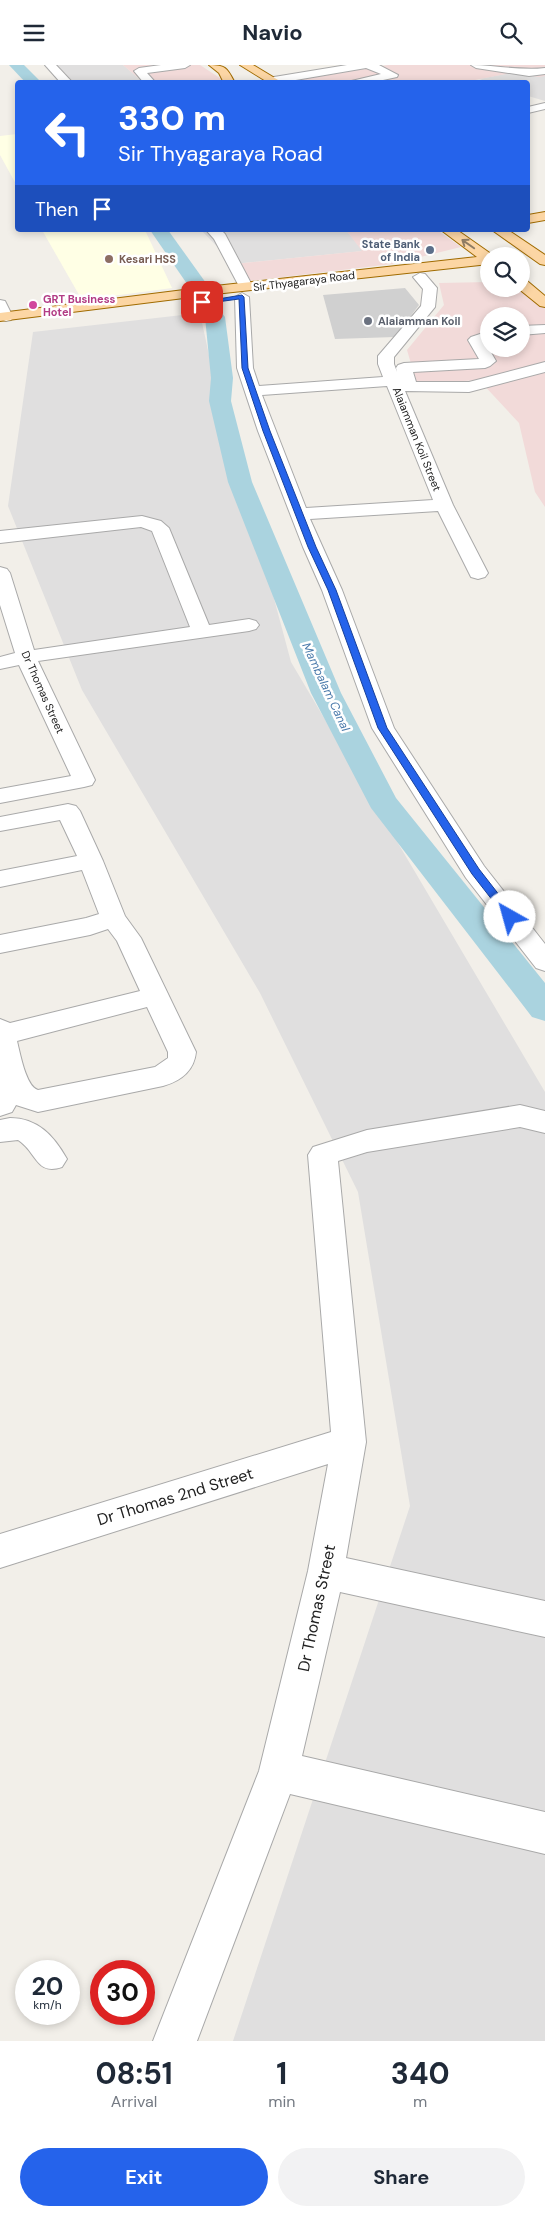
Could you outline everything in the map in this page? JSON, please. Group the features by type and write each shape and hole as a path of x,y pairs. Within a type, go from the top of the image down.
{"main road":[{"path":"214,65 223,71 228,80"},
{"path":"245,65 273,80"},
{"path":"530,219 545,216"},
{"path":"451,232 480,253"},
{"path":"502,232 539,261"},
{"name":"Sir Thyagaraya Road","path":"244,292 480,260"},
{"name":"Sir Thyagaraya Road","path":"1,316 480,271"},
{"path":"530,290 545,303"}],"street":[{"path":"50,65 65,80"},
{"path":"149,80 139,71 185,65"},
{"path":"280,80 358,65"},
{"path":"295,80 370,65 393,75 365,80"},
{"path":"476,65 529,73 545,71"},
{"path":"378,80 398,71"},
{"path":"530,110 545,106"},
{"path":"215,232 220,237 244,292 245,368 266,431 312,547 332,590 382,728 475,872 545,962"},
{"name":"Alaiamman Koil Street","path":"300,515 444,505 386,364 386,356 428,307 430,289 420,277"},
{"path":"530,330 545,329"},
{"path":"480,338 476,340 480,347"},
{"path":"486,357 488,361 485,363 404,368 408,387 469,387 494,382 545,367"},
{"path":"253,391 393,381"},
{"path":"444,505 478,573"},
{"path":"0,537 142,521 155,525 160,528 202,631"},
{"name":"Dr Thomas Street","path":"0,573 26,657 84,780 0,796"},
{"path":"0,663 26,657 249,625"},
{"path":"0,824 68,811 91,861 113,919 128,938 182,1052 181,1063 163,1076 38,1101 24,1097 16,1087 1,1032 155,996"},
{"path":"0,879 91,861"},
{"path":"0,944 90,926 113,919"},
{"path":"0,1081 2,1104 0,1105"},
{"name":"Dr Thomas Street","path":"175,2041 279,1771 326,1571 349,1442 323,1155 367,1141 520,1116 545,1122"},
{"path":"0,1131 15,1128 34,1135 52,1159"},
{"name":"Dr Thomas 2nd Street","path":"0,1551 349,1442"},
{"path":"326,1571 545,1619"},
{"path":"279,1771 545,1833"}],"shaded area":[{"path":"51,65 123,65 141,80 67,80"},
{"path":"123,65 200,65 223,80 141,80"},
{"path":"388,65 545,65 545,76 539,77 511,73 475,80 298,80"},
{"path":"515,72 545,76 545,101 530,97 530,80 479,79"},
{"path":"15,134 15,182 0,155 0,136"},
{"name":"Kesari HSS","path":"43,232 146,232 172,288 82,300"},
{"path":"203,232 348,232 363,251 234,264"},
{"path":"348,232 440,232 461,247 392,264 249,281 234,264 362,251"},
{"path":"480,282 480,297 530,297 530,294 545,301 545,507 535,492 519,423 479,380 417,384 407,350 444,305 439,283"},
{"name":"Alaiamman Koil","path":"405,288 419,305 395,337 335,339 323,295"},
{"path":"200,313 210,360 291,662 545,1092 545,2041 233,2041 410,1506 358,1192 260,993 82,690 8,506 33,332"}],"waterway":[{"name":"Mambalam Canal","path":"16,65 32,80"},
{"name":"Mambalam Canal","path":"160,232 201,290"},
{"name":"Mambalam Canal","path":"215,317 222,378 220,401 240,482 326,693 382,801 545,1008"}],"place":[{"name":"State Bank of India","path":"430,250"},
{"name":"Kesari HSS","path":"109,259"},
{"name":"GRT Business Hotel","path":"33,305"},
{"name":"Alaiamman Koil","path":"368,321"}],"route":[{"path":"202,302 242,297 245,368 266,431 312,547 332,590 382,728 475,872 510,917"}]}
